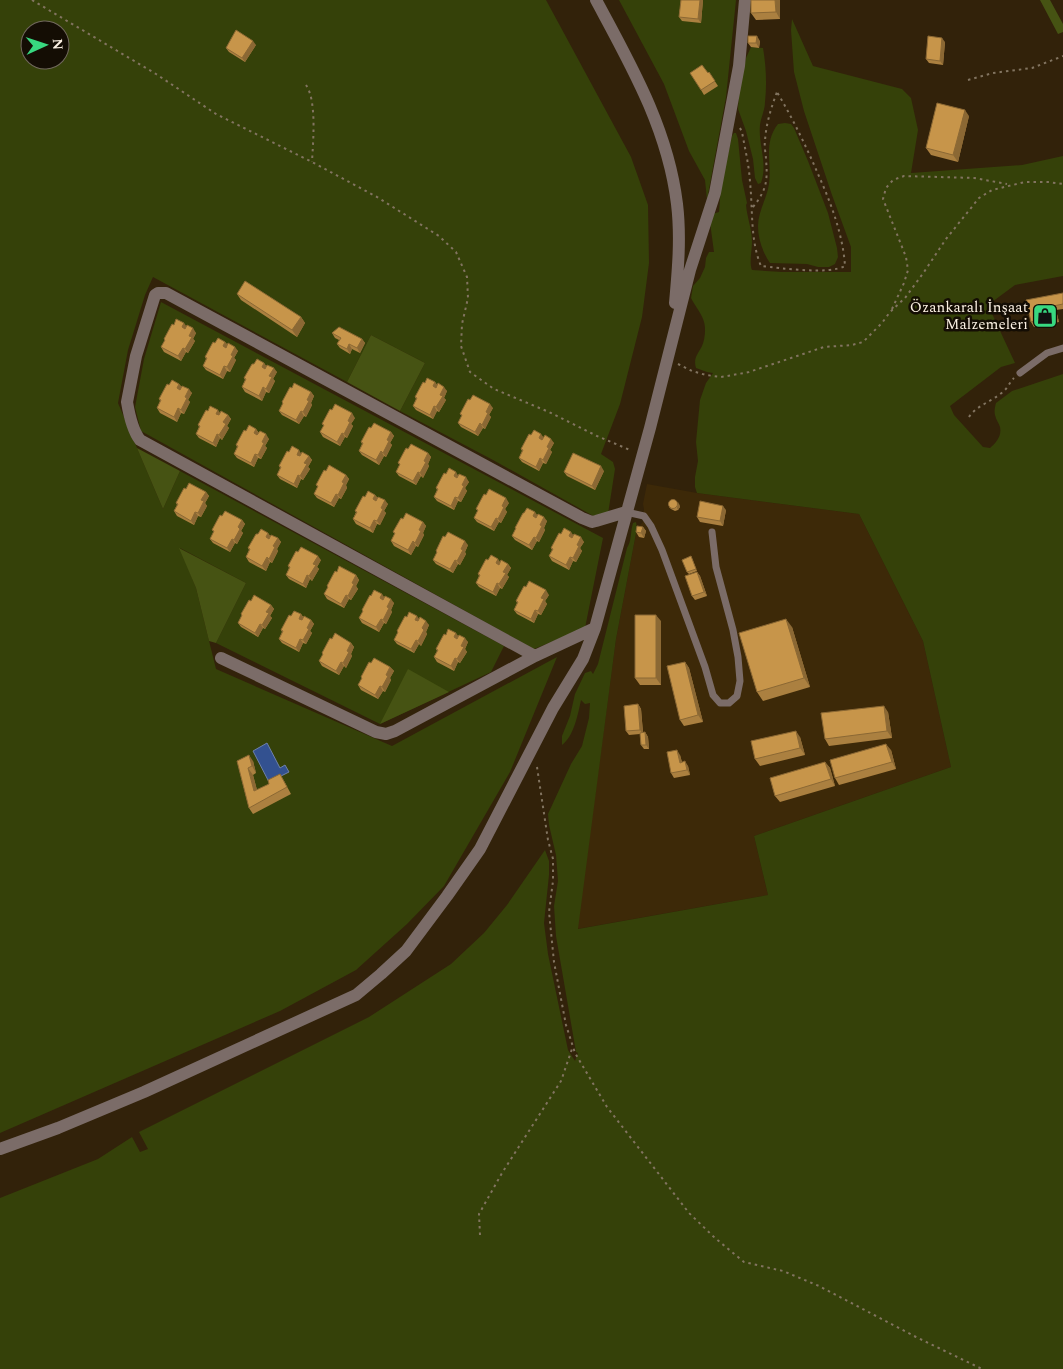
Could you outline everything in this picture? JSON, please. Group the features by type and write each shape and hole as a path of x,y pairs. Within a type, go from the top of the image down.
{"street":[{"path":"596,0 632,66 651,108 664,141 671,172 677,204 679,238 678,269 668,355"},
{"path":"0,1149 58,1128 144,1092 356,994 381,974 406,950 480,849 553,708 583,660 595,628 650,428 690,270 715,193 738,66 745,0"},
{"path":"536,656 140,440 127,402 136,356 155,295 166,293 582,518 592,522 626,512"},
{"path":"221,658 376,732 386,734 536,656 595,628"}],"lane":[{"path":"1020,373 1047,353 1063,348"},
{"path":"626,512 644,516 651,526 662,550 713,695 720,703 729,703 737,696 740,681 738,657 733,630 716,567 712,532"}],"path":[{"path":"32,0 156,74 216,114 377,197 439,236 456,252 467,278 468,298 462,324 461,346 470,372 494,389 549,412 597,436 642,454"},
{"path":"968,80 1032,68 1063,56"},
{"path":"306,85 309,90 313,111 314,138 312,162"},
{"path":"731,107 742,132 750,180 752,208 757,255 761,266 820,270 839,270 845,266 844,253 831,205 803,139 777,92 769,115 764,142 767,163 766,183 762,196 752,208"},
{"path":"668,355 692,371 721,377 749,372 824,347 852,345 862,342 882,323 890,312 908,270 906,257 883,199 886,188 893,180 904,176 974,178 1010,185"},
{"path":"890,312 906,298 946,239 979,198 992,190 1025,182 1063,184"},
{"path":"969,417 973,411 1006,390 1012,379 1020,373"},
{"path":"534,747 548,840 553,859 553,881 549,912 554,962 566,1025 574,1053 607,1107 689,1213 744,1262 783,1271 819,1286 982,1369"},
{"path":"480,1235 479,1214 502,1173 560,1081 573,1046"}],"shaded area":[{"path":"647,484 697,493 859,514 923,641 951,767 754,836 768,895 577,929 616,639 637,528 643,522 643,504"}],"green space":[{"path":"0,0 546,0 631,157 648,205 649,263 642,317 620,404 601,454 613,462 615,469 608,514 597,518 400,411 425,363 371,335 347,382 153,277 145,295 128,350 118,403 163,509 180,471 504,646 491,672 380,724 216,643 246,583 180,548 196,588 216,669 392,746 557,657 510,772 444,886 407,924 356,970 280,1011 0,1133"},
{"path":"619,0 736,0 726,97 707,200 705,180 689,151 664,84"},
{"path":"1040,0 1050,0 1063,24 1063,32 1058,34"},
{"path":"792,19 813,66 902,89 911,98 918,130 911,173 1022,165 1063,156 1063,276 1015,285 988,305 1015,363 1001,367 950,406 954,415 983,447 990,448 996,442 1000,433 1000,427 995,414 996,403 1012,391 1063,374 1063,1369 0,1369 0,1198 98,1159 132,1137 140,1152 148,1149 139,1132 369,1017 451,964 484,933 507,905 545,850 549,861 544,923 548,954 568,1050 575,1061 578,1053 576,1052 556,936 554,906 558,881 556,855 548,814 571,764 582,746 589,718 590,703 585,704 581,700 570,736 562,745 562,736 570,716 575,694 585,673 591,671 593,674 598,664 630,542 633,523 636,522 637,528 616,639 578,929 768,895 754,836 951,767 923,641 859,514 697,493 695,487 698,461 696,442 700,400 706,383 713,373 696,368 695,365 703,343 705,327 702,316 691,298 693,286 700,278 709,252 714,252 709,215 719,212 721,186 734,133 736,133 738,139 742,180 751,232 752,270 851,272 851,247 804,111 794,72"},
{"path":"751,47 763,48 766,75 765,105 760,132 764,168 761,183 758,184 755,178 753,159 746,131 738,109 746,58"},
{"path":"778,124 791,124 794,128 828,213 838,257 835,264 829,267 807,264 770,263 761,246 758,221 769,184 769,146 773,131"},
{"path":"161,302 603,538 585,628 534,649 141,431 135,407 144,359"},
{"path":"371,335 425,363 400,411 347,382"},
{"path":"137,448 180,471 163,509"},
{"path":"179,548 246,583 216,643 209,641 196,588"},
{"path":"408,669 449,692 380,724"}],"water":[{"path":"267,743 280,768 285,765 289,772 269,782 253,751"}],"building":[{"path":"681,0 700,0 698,19 679,17"},
{"path":"751,0 775,0 776,12 751,13"},
{"path":"236,30 253,41 242,58 226,48"},
{"path":"748,36 757,36 756,43 748,43"},
{"path":"928,36 942,38 940,61 926,59"},
{"path":"702,65 715,81 701,90 690,73"},
{"path":"937,103 965,110 953,155 926,148"},
{"path":"245,281 301,317 292,330 237,294"},
{"name":"Özankaralı İnşaat Malzemeleri","path":"1063,293 1063,304 1053,306 1056,317 1031,322 1026,300"},
{"path":"176,319 184,323 182,327 185,329 187,325 193,328 189,336 192,337 178,356 161,347"},
{"path":"339,327 362,339 357,348 349,344 347,349 337,344 341,338 332,333"},
{"path":"218,338 225,342 223,346 226,348 228,343 235,347 231,355 233,356 227,367 224,366 220,375 203,366 207,358 205,357 213,342 215,343"},
{"path":"257,359 264,363 262,367 265,369 267,365 274,368 269,376 272,377 266,389 263,387 259,396 242,387 246,379 244,378"},
{"path":"427,378 435,382 433,386 436,388 438,383 444,387 440,395 443,396 436,407 434,406 430,415 413,406 417,398 415,397"},
{"path":"172,380 179,384 177,388 180,390 182,386 189,389 181,410 178,408 174,417 157,408 161,400 159,399 167,384 169,385"},
{"path":"294,383 311,392 307,400 309,401 296,420 279,411 290,387 292,388"},
{"path":"473,395 490,404 482,425 480,423 475,432 458,423 462,415 460,414 468,399 470,400"},
{"path":"335,404 352,413 344,434 342,433 337,442 320,432 330,409 332,410"},
{"path":"210,406 218,410 216,414 219,415 221,411 228,415 223,422 226,424 219,435 217,434 213,443 196,434 200,426 198,425"},
{"path":"374,423 391,432 383,453 381,451 376,460 359,451 363,443 361,442 369,427 371,428"},
{"path":"249,425 256,429 254,433 257,435 260,431 266,434 258,455 255,454 251,463 234,454 238,446 236,445"},
{"path":"534,430 541,434 539,438 542,440 545,435 551,439 543,460 540,458 536,467 519,458 523,450 521,449 529,434 531,435"},
{"path":"411,444 428,453 424,461 426,462 413,481 396,472 400,464 398,463 406,448 408,449"},
{"path":"292,446 299,450 297,455 300,456 302,452 309,456 304,463 307,464 300,476 298,475 294,484 277,475 281,467 279,466"},
{"path":"573,453 601,466 592,486 564,472"},
{"path":"329,465 346,475 338,495 336,494 331,503 314,494 318,486 316,485"},
{"path":"449,468 456,472 454,476 457,478 459,474 466,477 458,498 455,497 451,506 434,497 438,489 436,488"},
{"path":"189,483 206,492 201,500 204,501 198,513 195,512 191,521 174,511 184,488 186,489"},
{"path":"489,489 506,498 498,519 496,518 491,527 474,518 478,510 476,509"},
{"path":"368,491 375,495 373,499 376,501 378,497 385,500 377,521 374,520 370,528 353,519 363,496 365,497"},
{"path":"673,499 678,504 673,509 668,504"},
{"path":"700,501 723,506 720,521 697,517"},
{"path":"527,508 535,512 533,516 536,518 538,514 544,517 536,538 534,537 529,545 512,536"},
{"path":"225,511 242,520 238,527 240,529 227,548 210,539 214,531 212,530 220,515 222,516"},
{"path":"406,513 423,522 415,543 413,541 408,550 391,541 395,533 393,532"},
{"path":"637,526 643,527 641,533 636,532"},
{"path":"564,528 571,532 569,536 572,538 574,534 581,537 573,558 570,557 566,565 549,556 559,533 561,534"},
{"path":"261,529 268,533 266,537 269,539 271,535 278,538 269,559 267,557 262,566 246,557 250,549 248,548"},
{"path":"448,532 465,541 461,549 463,550 450,569 433,560 443,536 445,537"},
{"path":"301,547 318,556 313,564 316,565 309,576 307,575 303,584 286,575 290,567 288,566 296,551 298,552"},
{"path":"491,555 498,559 496,563 499,565 501,560 508,564 503,572 506,573 499,584 497,583 493,592 476,583 480,575 478,574 486,559 488,560"},
{"path":"691,556 696,569 687,572 682,560"},
{"path":"339,566 356,575 348,596 346,595 341,604 324,594"},
{"path":"697,572 704,592 692,596 685,576"},
{"path":"529,581 546,590 541,598 544,599 538,611 535,610 531,619 514,610 518,602 516,601"},
{"path":"374,590 382,594 380,598 383,600 385,596 391,599 383,620 381,619 376,627 359,618"},
{"path":"254,595 271,605 266,612 269,613 255,633 238,623 249,600 251,601"},
{"path":"294,611 301,614 299,619 302,620 304,616 311,620 307,628 309,629 303,640 300,639 296,648 279,639 283,631 281,630 289,615 291,616"},
{"path":"409,612 417,616 415,620 418,621 420,617 426,621 422,628 424,630 411,649 394,640 405,616 407,617"},
{"path":"635,615 656,615 656,678 635,678"},
{"path":"786,619 804,678 757,692 739,633"},
{"path":"448,629 456,633 454,637 457,639 459,635 465,638 461,646 464,647 451,666 434,657 438,650 436,649"},
{"path":"335,633 351,643 347,651 349,652 336,671 319,661 330,638 332,639"},
{"path":"374,658 390,667 386,675 388,676 375,695 358,685 369,662 371,663"},
{"path":"685,662 698,715 680,720 667,666"},
{"path":"638,704 640,730 626,731 624,706"},
{"path":"884,706 887,731 825,739 821,713"},
{"path":"796,731 800,748 755,759 751,741"},
{"path":"645,732 646,745 641,745 640,733"},
{"path":"886,744 892,762 835,778 830,760"},
{"path":"677,750 680,763 685,761 687,770 671,773 667,752"},
{"path":"249,755 252,766 248,768 254,791 269,784 268,780 280,774 287,787 249,808 237,761"},
{"path":"825,762 831,779 775,796 770,778"}],"place":[{"name":"Özankaralı İnşaat Malzemeleri","path":"1045,316"}]}
